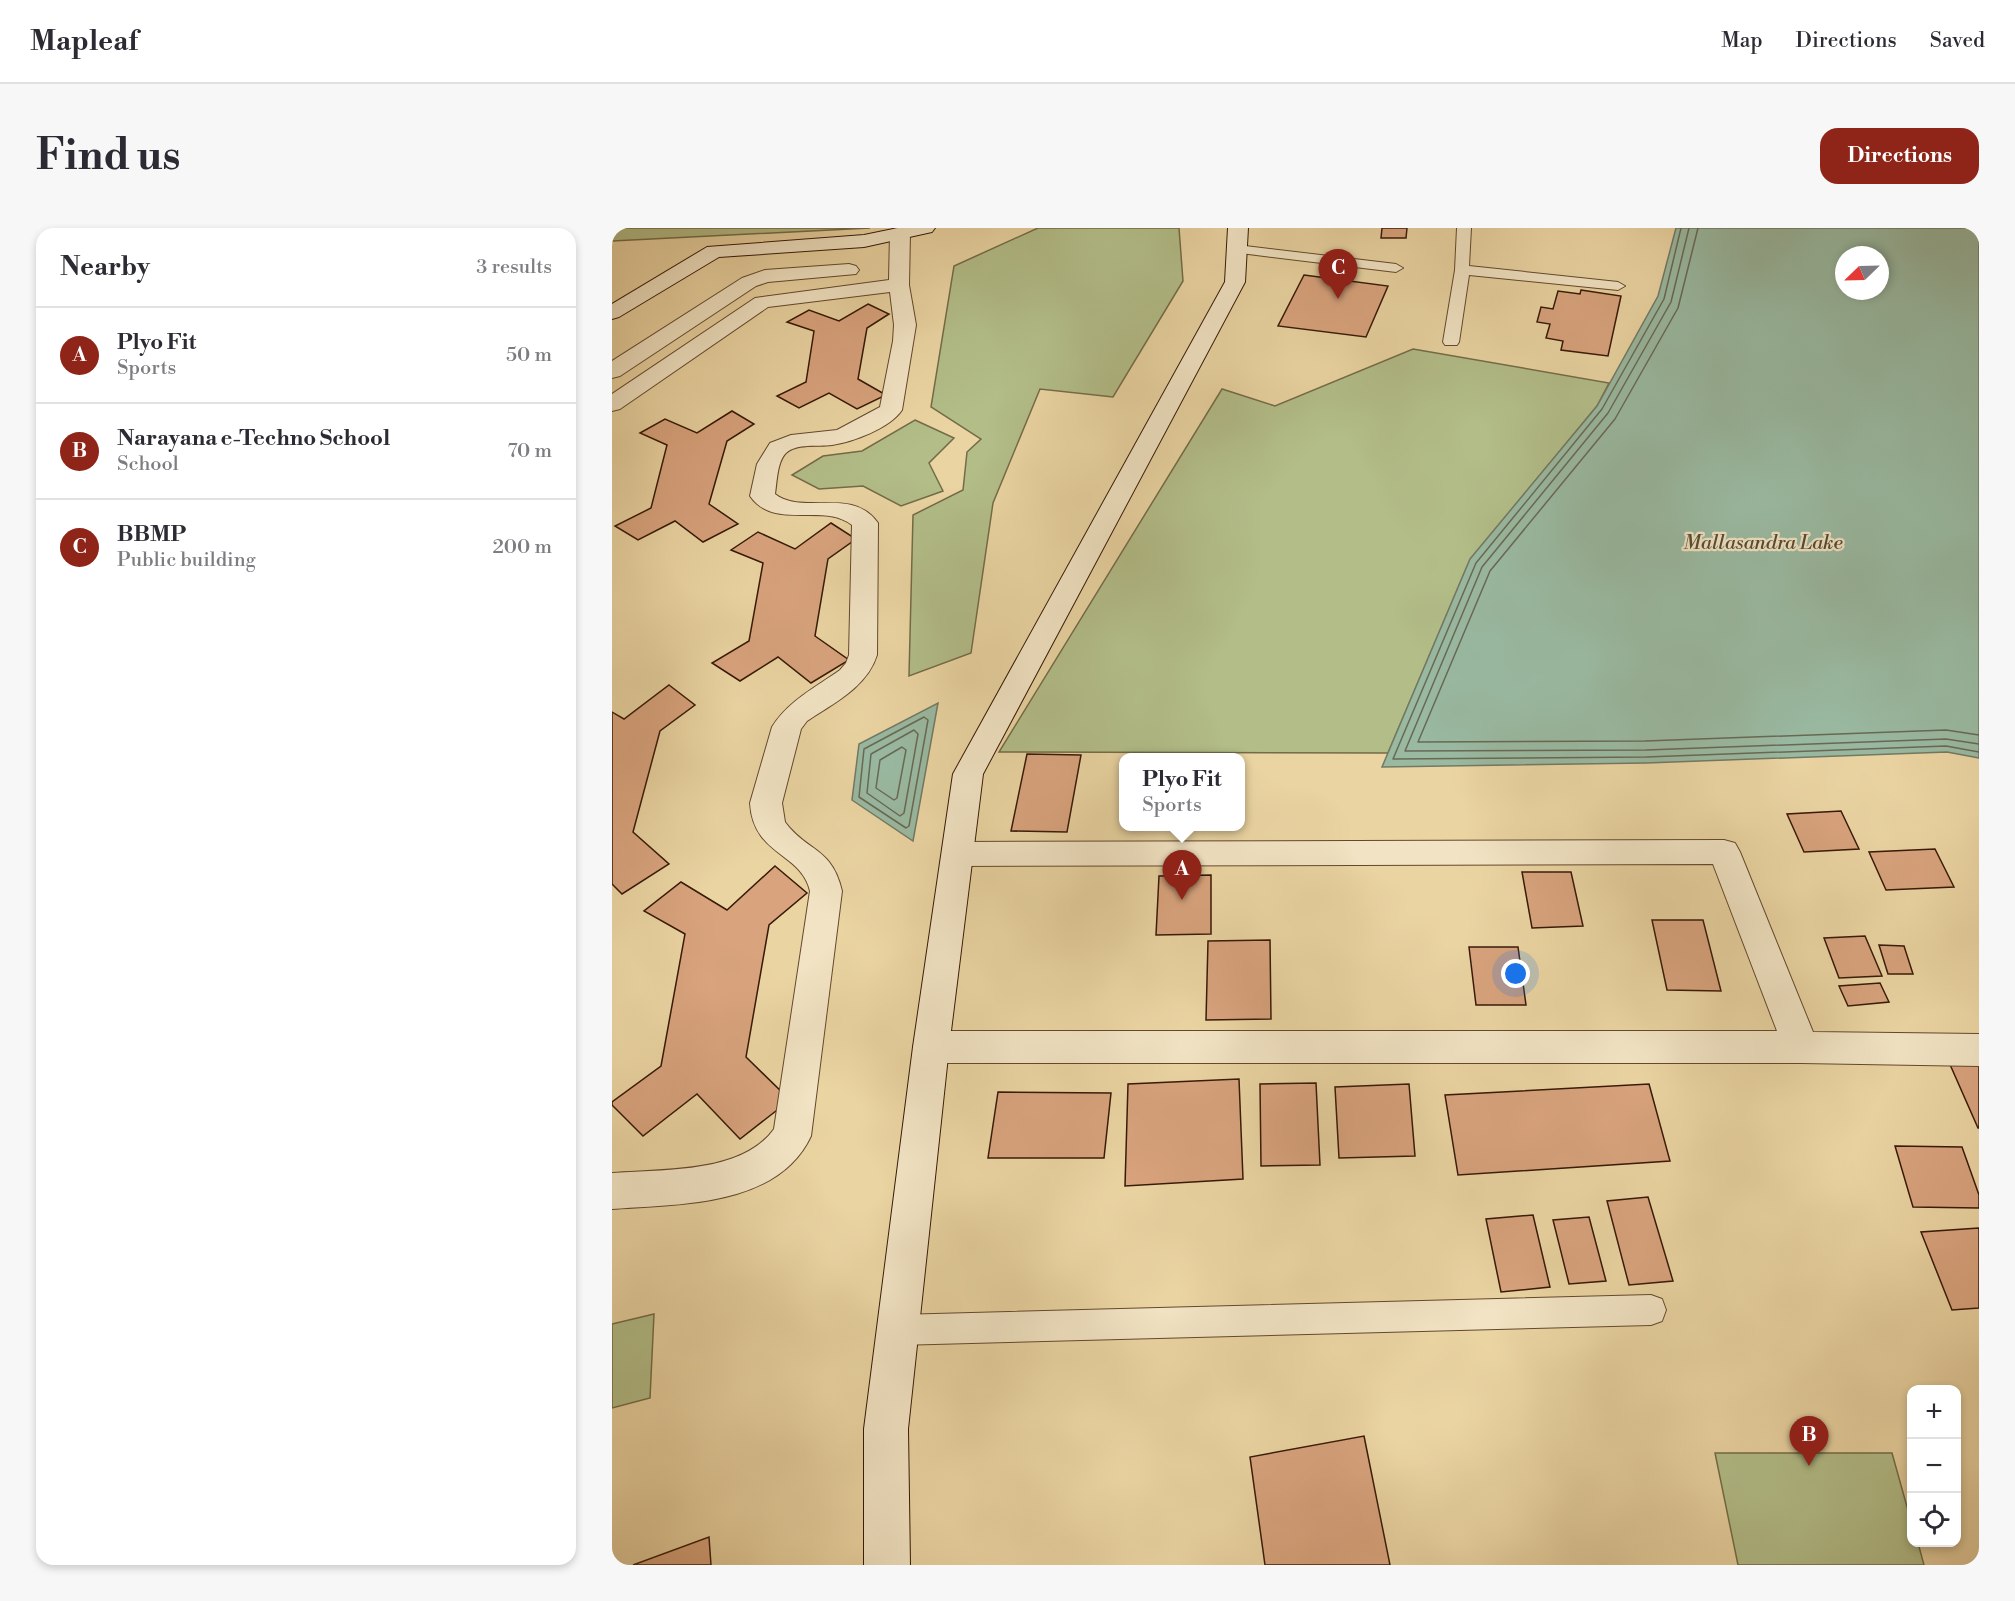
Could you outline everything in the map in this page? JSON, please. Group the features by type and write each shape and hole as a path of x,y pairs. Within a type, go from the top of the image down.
{"street":[{"path":"612,313 714,251 864,241 925,228"},
{"path":"612,1191 716,1180 746,1172 778,1154 792,1136 826,891 818,869 770,829 765,816 766,803 787,727 797,714 849,677 859,667 863,655 866,523 858,515 838,510 768,504 762,496 773,454 779,447 790,443 837,437 854,431 891,410 905,326 885,272 900,233"},
{"path":"887,1565 886,1429 931,1047 968,774 1235,282 1238,238"},
{"path":"612,371 749,282 765,276 885,272"},
{"path":"612,404 762,302 885,272"},
{"path":"958,854 1724,852 1801,1047"},
{"path":"931,1047 1801,1047 1979,1050"}],"lane":[{"path":"1451,342 1464,228"},
{"path":"1238,238 1396,268"},
{"path":"1461,270 1618,286"},
{"path":"897,1330 1651,1310"}],"shaded area":[{"path":"612,228 870,228 612,241"},
{"path":"1038,228 1179,228 1183,281 1113,397 1040,389 993,503 971,653 909,676 913,515 963,490 967,452 981,439 931,407 954,266"},
{"path":"1413,349 1609,383 1597,406 1470,560 1388,753 999,752 1222,389 1275,406"},
{"path":"915,420 954,438 929,463 943,491 901,506 863,486 819,489 792,475 823,456 862,451"},
{"path":"654,1314 650,1398 612,1408 612,1324"},
{"path":"1715,1453 1892,1453 1907,1507 1907,1547 1919,1547 1924,1565 1738,1565"}],"water":[{"name":"Mallasandra Lake","path":"1676,228 1979,228 1979,758 1947,752 1646,763 1382,767 1470,559 1597,406 1658,296"},
{"path":"938,703 913,841 852,800 859,744"}],"building":[{"path":"1382,228 1407,228 1406,238 1381,238"},
{"path":"1304,275 1388,286 1366,337 1278,326"},
{"path":"1581,290 1621,296 1608,356 1561,350 1563,341 1546,338 1550,324 1537,322 1541,307 1553,309 1558,291 1580,294"},
{"path":"868,304 889,314 867,328 858,379 886,395 857,409 829,393 799,408 777,396 806,382 814,331 787,322 809,310 839,321"},
{"path":"732,411 754,424 727,441 709,504 738,524 703,542 675,521 638,540 615,526 651,508 667,445 640,433 665,419 697,433"},
{"path":"831,523 856,539 828,559 815,636 849,660 811,683 778,657 740,681 712,663 749,641 763,563 731,550 758,532 795,549"},
{"path":"669,685 695,705 660,731 633,832 669,864 622,894 612,884 612,712 624,719"},
{"path":"1027,754 1081,755 1067,832 1011,831"},
{"path":"1841,811 1859,849 1804,852 1787,814"},
{"path":"1935,849 1954,887 1886,890 1869,852"},
{"path":"775,866 807,893 769,925 746,1057 790,1100 740,1139 697,1094 643,1136 612,1105 612,1102 661,1066 685,934 644,911 681,882 727,910"},
{"path":"1522,872 1571,872 1583,926 1532,928"},
{"path":"1211,875 1211,934 1156,935 1159,876"},
{"path":"1652,920 1703,920 1721,991 1667,990"},
{"path":"1865,936 1882,976 1839,978 1824,938"},
{"path":"1270,940 1271,1019 1206,1020 1208,941"},
{"path":"1879,945 1904,946 1913,974 1888,974"},
{"path":"1469,947 1518,947 1526,1005 1476,1005"},
{"path":"1880,983 1889,1002 1848,1006 1839,986"},
{"path":"1979,1059 1979,1128 1978,1128 1948,1060"},
{"path":"1239,1079 1243,1179 1125,1186 1128,1084"},
{"path":"1316,1083 1320,1165 1261,1166 1260,1084"},
{"path":"1409,1084 1415,1156 1339,1158 1335,1087"},
{"path":"1649,1084 1670,1161 1458,1175 1445,1095"},
{"path":"998,1092 1111,1093 1104,1158 988,1158"},
{"path":"1895,1146 1962,1147 1979,1195 1979,1208 1913,1207"},
{"path":"1648,1197 1673,1281 1629,1285 1607,1201"},
{"path":"1533,1215 1550,1287 1501,1292 1486,1219"},
{"path":"1589,1217 1606,1281 1569,1284 1553,1220"},
{"path":"1979,1228 1979,1308 1952,1310 1921,1232"},
{"path":"1364,1436 1390,1565 1265,1565 1250,1457"},
{"path":"709,1537 711,1565 633,1565"}],"place":[{"name":"BBMP","path":"1338,299"},
{"name":"Plyo Fit","path":"1182,900"},
{"name":"Narayana e-Techno School","path":"1809,1466"}]}
